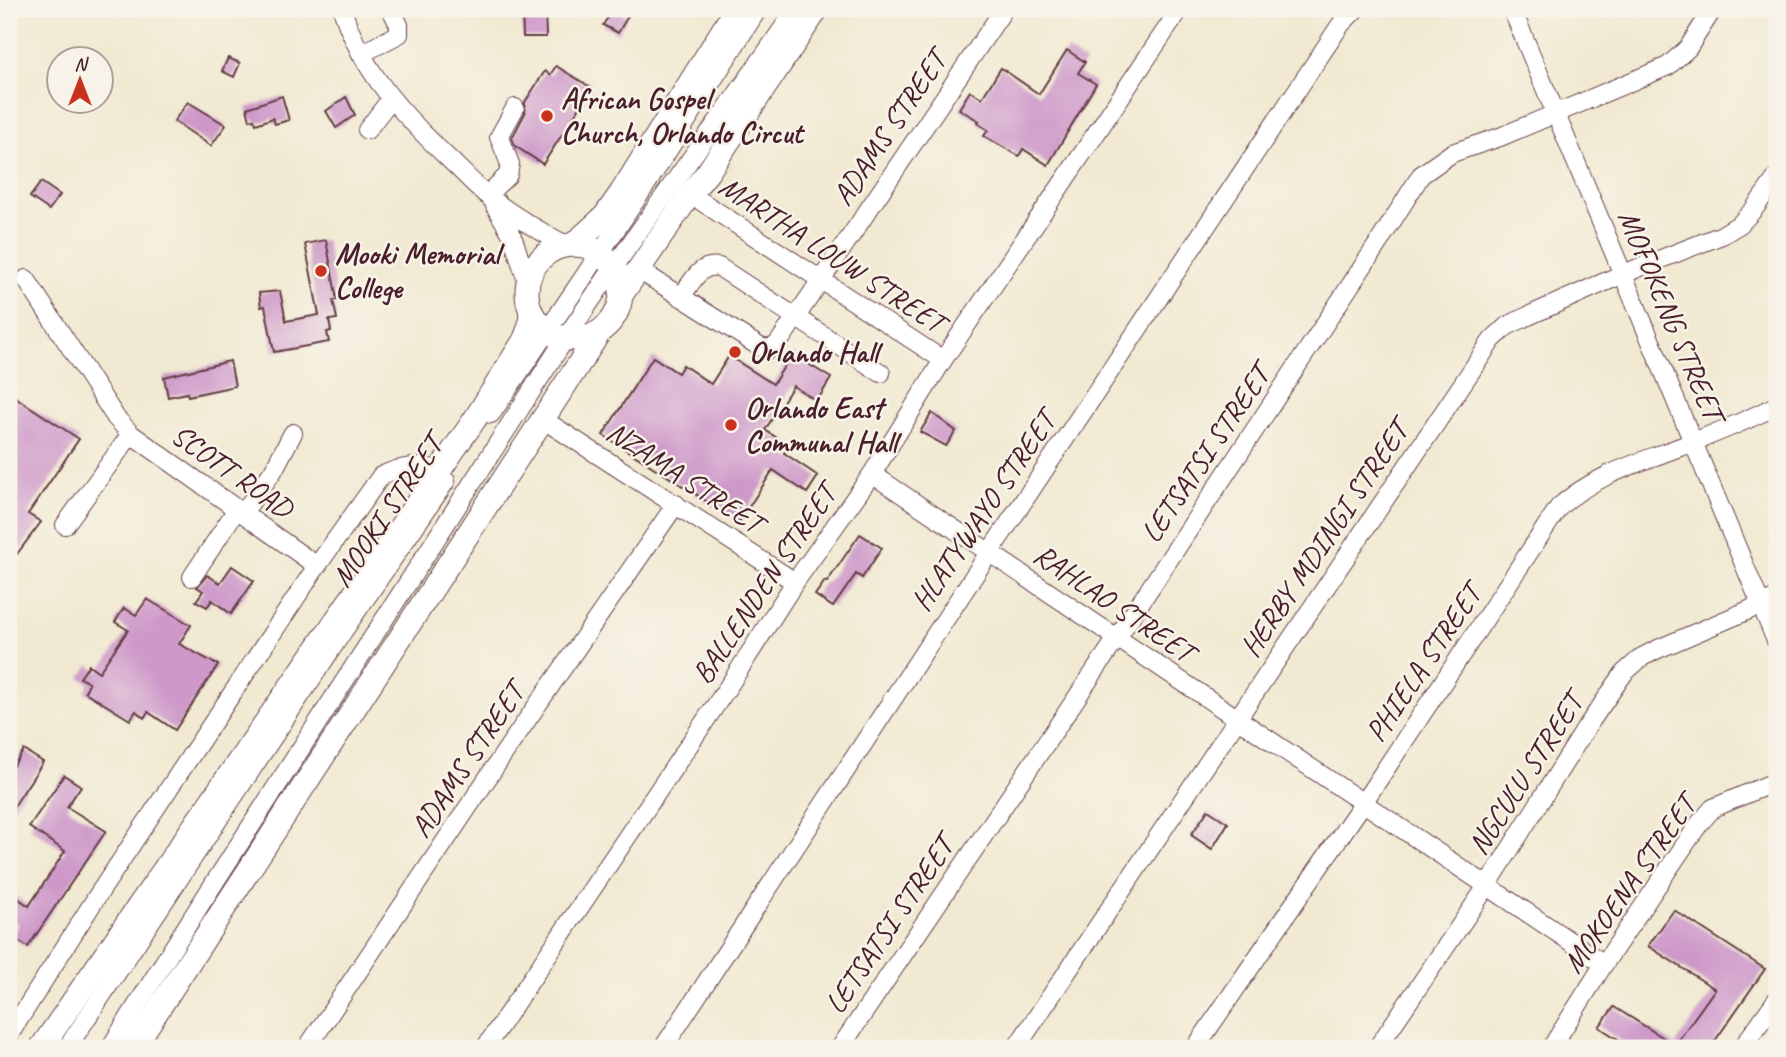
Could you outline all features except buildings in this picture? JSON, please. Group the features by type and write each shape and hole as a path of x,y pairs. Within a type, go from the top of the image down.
{"main road":[{"path":"570,245 605,216 736,9"},
{"path":"622,294 817,9"},
{"path":"133,1048 599,333 618,310 622,294 621,279 607,258 587,246 570,245 553,249 541,257 527,281 527,298 537,323 556,335 577,340 599,333"},
{"name":"MOOKI STREET","path":"41,1048 475,419 525,338 531,312"}],"street":[{"path":"342,9 361,54 390,100 489,197 532,227 570,245"},
{"path":"361,54 399,34 399,25 391,9"},
{"name":"MOOKI STREET","path":"110,1048 556,335 607,258 648,182 758,9"},
{"name":"MOOKI STREET","path":"607,258 690,161 796,9"},
{"name":"ADAMS STREET","path":"681,297 760,347 769,349 778,345 1004,9"},
{"name":"BALLENDEN STREET","path":"485,1048 656,796 795,582 872,474 943,360 1180,9"},
{"name":"HLATYWAYO STREET","path":"663,1048 1341,24 1356,9"},
{"name":"MOFOKENG STREET","path":"1512,9 1693,442 1769,601 1777,643"},
{"name":"LETSATSI STREET","path":"840,1048 1117,638 1380,242 1421,174 1452,153 1556,114 1668,66 1688,48 1713,9"},
{"path":"367,130 390,100"},
{"path":"489,197 508,175 510,164 499,136 515,107"},
{"name":"HERBY MDINGI STREET","path":"1016,1048 1492,340 1507,326 1623,274 1722,235 1754,209 1777,177"},
{"name":"MARTHA LOUW STREET","path":"690,194 943,360"},
{"path":"489,197 512,235 527,281"},
{"path":"639,270 681,297 702,268 710,265 719,267 881,373"},
{"name":"SCOTT ROAD","path":"26,279 116,418 131,434 317,566"},
{"name":"MOOKI STREET","path":"68,1048 344,630 556,335"},
{"name":"PHIELA STREET","path":"1195,1048 1363,803 1559,507 1573,494 1595,482 1777,405"},
{"name":"NZAMA STREET","path":"544,419 795,582"},
{"path":"192,578 240,511 273,471 293,433"},
{"path":"65,525 131,434"},
{"path":"9,1035 96,898 317,566 381,477 396,469 414,466 439,470"},
{"name":"RAHLAO STREET","path":"872,474 1604,964"},
{"name":"ADAMS STREET","path":"307,1048 509,746 676,504"},
{"name":"NGCULU STREET","path":"1377,1048 1487,886 1586,728 1624,673 1642,657 1658,649 1769,601"},
{"name":"MOKOENA STREET","path":"1551,1048 1699,824 1713,808 1777,781"},
{"path":"1742,1048 1777,999"}],"place":[{"name":"African Gospel Church, Orlando Circut","path":"547,116"},
{"name":"Mooki Memorial College","path":"321,271"},
{"name":"Orlando Hall","path":"735,352"},
{"name":"Orlando East Communal Hall","path":"731,425"}]}
